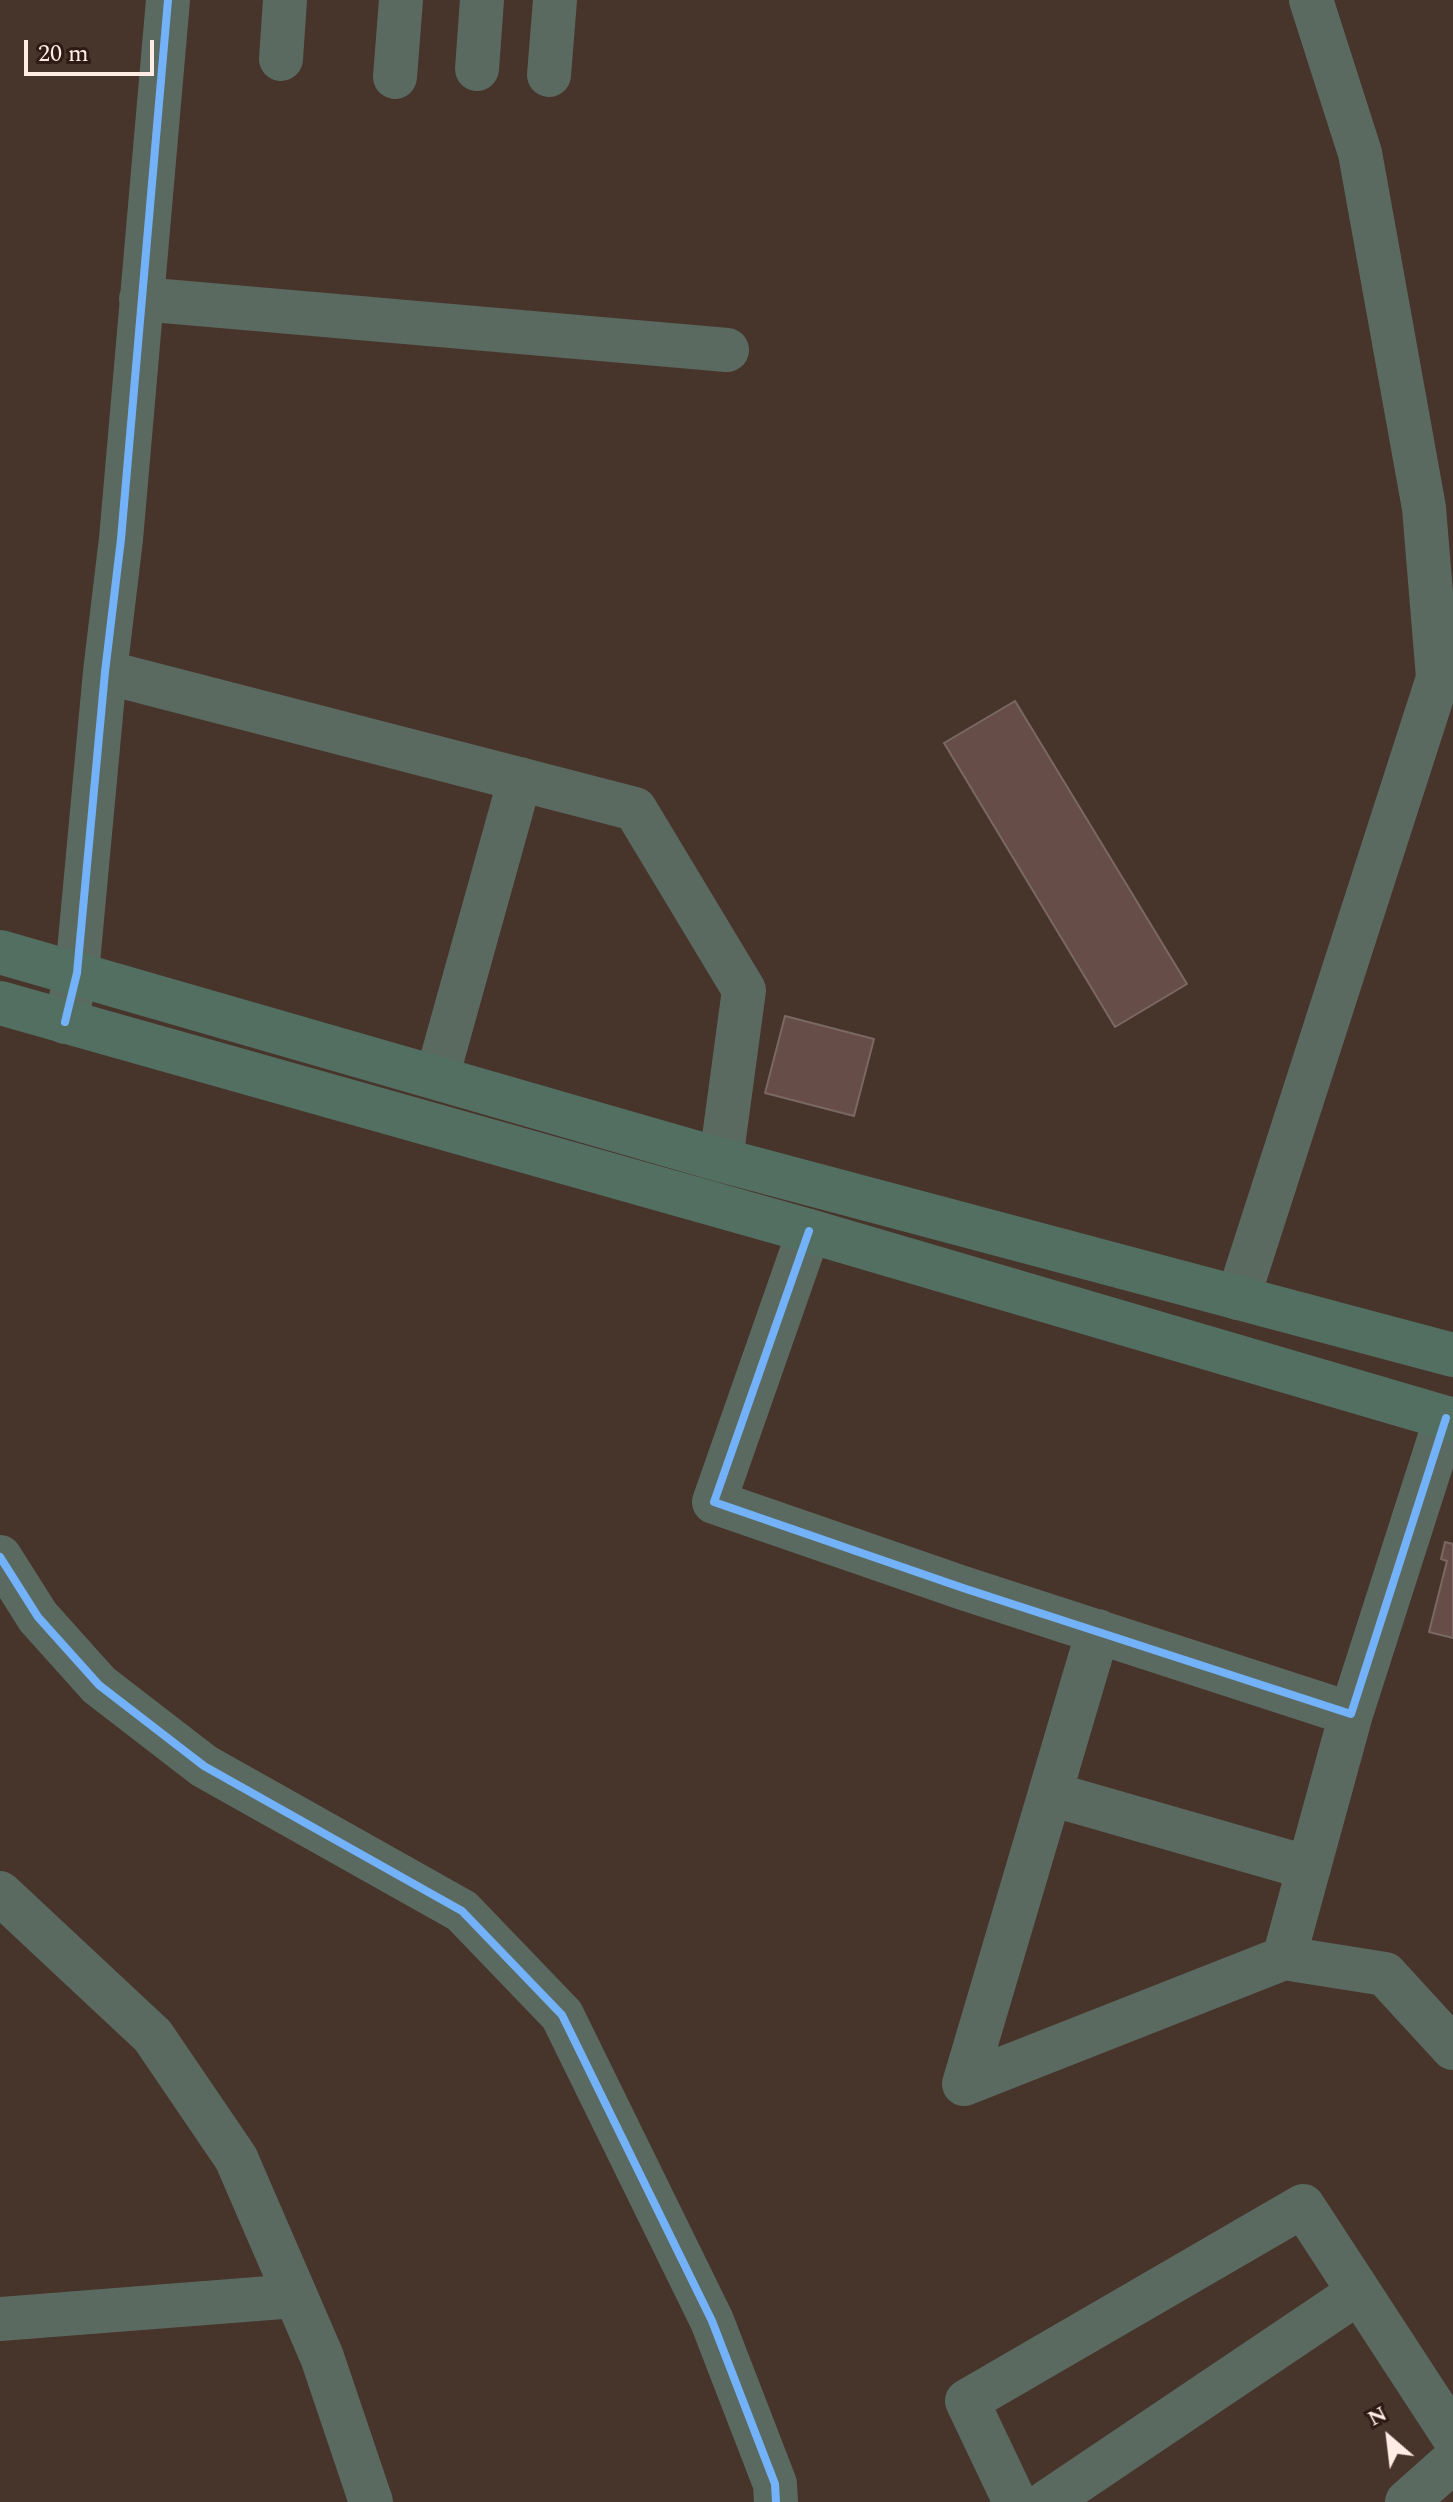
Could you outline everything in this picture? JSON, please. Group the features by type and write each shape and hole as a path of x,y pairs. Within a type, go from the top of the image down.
{"main road":[{"path":"0,952 721,1160 1453,1355"},
{"path":"0,1003 809,1231 1450,1419"}],"street":[{"path":"65,1022 77,973 105,672 121,539 168,0"},
{"path":"281,59 285,0"},
{"path":"395,77 401,0"},
{"path":"477,69 482,0"},
{"path":"549,75 555,0"},
{"path":"1238,1298 1438,678 1424,508 1360,153 1311,0"},
{"path":"141,299 727,350"},
{"path":"105,672 635,809 744,990 721,1160"},
{"path":"437,1077 520,779"},
{"path":"809,1231 714,1502 1351,1714"},
{"path":"1284,1958 1351,1714 1450,1419"},
{"path":"0,1557 38,1617 99,1685 204,1766 462,1911 562,2015 712,2321 775,2484 776,2502"},
{"path":"1098,1631 964,2084 1284,1958 1385,1974 1453,2048"},
{"path":"1051,1794 1309,1868"},
{"path":"4,1902 153,2036 236,2158 322,2357 371,2502"},
{"path":"1015,2502 967,2401 1303,2206 1453,2436"},
{"path":"1047,2502 1359,2292"},
{"path":"0,2319 295,2296"},
{"path":"1407,2502 1453,2461"}],"building":[{"path":"1015,701 1187,984 1115,1027 944,743"},
{"path":"785,1016 874,1039 854,1116 765,1093"},
{"path":"1445,1542 1453,1544 1453,1638 1429,1632 1447,1561 1441,1559"}],"cycle path":[{"path":"65,1022 77,973 105,672 121,539 168,0"},
{"path":"809,1231 714,1502 963,1588 1351,1714 1446,1418"},
{"path":"0,1557 38,1617 99,1685 204,1766 462,1911 562,2015 712,2321 775,2484 776,2502"}]}
